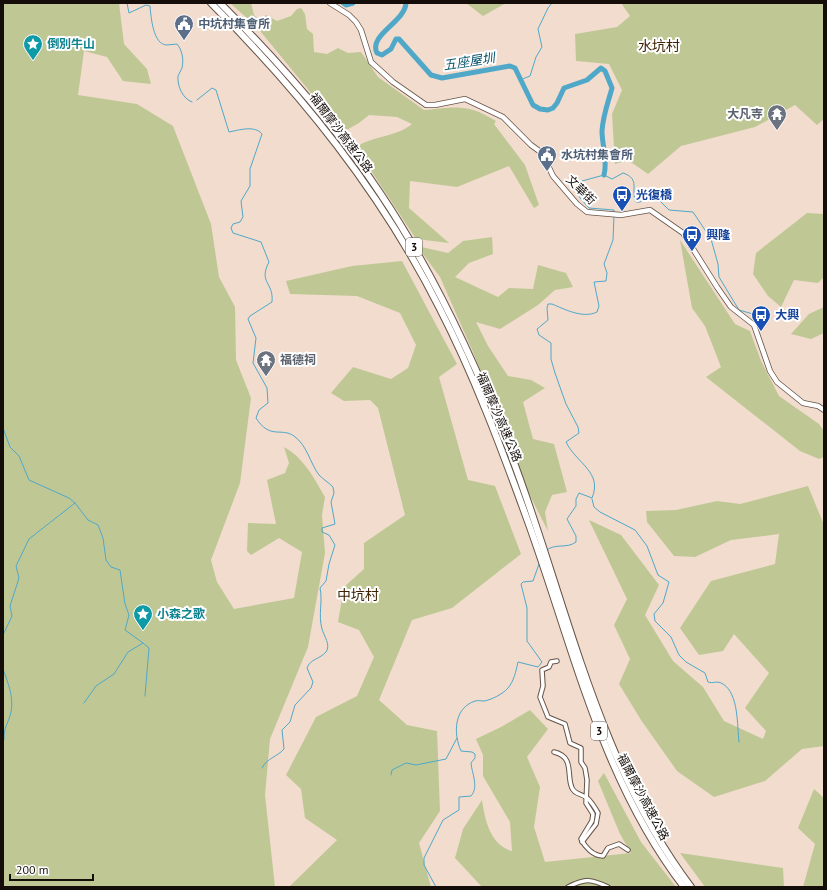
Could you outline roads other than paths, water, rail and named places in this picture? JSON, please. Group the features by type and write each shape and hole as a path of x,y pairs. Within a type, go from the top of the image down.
{"highway":[{"name":"福爾摩沙高速公路","path":"211,3 252,44 320,121 348,158 392,223 441,309 487,412 529,523 580,680 605,747 632,804 653,841 684,887"},
{"name":"福爾摩沙高速公路","path":"220,3 267,50 325,117 380,192 415,249 446,306 490,403 510,452 553,574 594,701 626,777 658,838 691,887"}],"street":[{"name":"文華街","path":"330,3 347,13 356,22 361,30 371,62 393,82 426,105 434,105 465,99 499,114 542,153 551,174 583,210 591,214 614,215 653,211 683,233 716,287 731,307 754,325 770,371 775,380 803,403 818,406 824,410"},
{"path":"557,660 551,662 549,666 542,670 543,686 540,697 548,717 565,724 570,743 581,748 581,762 585,768 586,774 586,797"},
{"path":"554,752 562,754 564,757 570,771 570,783 573,790 576,793 586,797 597,809 598,816 596,824 582,842 591,852 598,856 603,856 608,848 619,844 628,850"},
{"path":"568,887 579,882 593,880 608,887"}],"waterway":[{"path":"127,3 129,13 146,5 150,6 156,36 162,44 177,44 179,46 183,61 182,68 178,76 178,84 183,95 192,102"},
{"name":"五座屋圳","path":"343,3 346,5 353,3"},
{"name":"五座屋圳","path":"406,3 400,16 378,40 376,46 377,53 382,55 391,49 396,39 399,39 431,75 442,78 510,66 515,68 533,105 540,109 548,110 553,108 557,103 564,88 587,80 601,68 605,71 612,88 602,131 605,158 604,175"},
{"name":"五座屋圳","path":"520,80 530,76 536,57 542,47 538,29 552,3"},
{"path":"197,100 212,88 216,90 229,132 242,129 251,129 259,131 262,134 250,169 250,186 241,201 243,217 240,222 233,224 231,228 233,233 261,242 269,262 265,274 271,290 272,302 250,316 248,319 256,338 253,363 267,388 268,403 259,410 256,418 266,429 275,432 285,432 294,436 302,444 319,475 333,487 334,493 331,502 335,524 322,528 322,532 329,535 335,545 329,564 326,581 320,588 321,624 328,646 324,654 308,665 307,668 313,682 311,688 295,705 290,722 282,730 284,749 267,762 262,768"},
{"path":"614,212 614,210 589,208 580,198 579,184 582,181 604,175 612,179 623,173 632,178 634,185 634,198 636,202 640,202 649,195 657,198 669,210 693,212 711,239 718,264 719,277 739,310 753,314 760,325"},
{"path":"547,550 576,542 576,536 567,519 576,506 576,499 579,493 592,498 594,481 587,468 570,449 566,442 579,433 578,427 566,404 555,373 551,359 551,343 539,335 537,329 548,320 548,304 580,314 592,314 597,312 599,306 594,282 606,281 607,273 604,264 613,240 614,215"},
{"path":"3,428 10,447 19,456 29,480 69,498 75,503 88,520 98,525 103,538 106,560 111,567 120,570 125,604 129,615 125,630 143,643 128,652 114,674 96,686 84,703"},
{"path":"592,499 594,507 600,512 635,530 647,546 658,575 669,582 663,603 654,614 655,621 671,637 679,655 686,662 705,673 708,682 721,683 728,689 735,703 739,742"},
{"path":"3,635 12,616 10,606 19,578 16,566 29,539 75,503"},
{"path":"436,887 424,865 424,858 443,820 459,810 459,797 471,796 475,789 471,763 475,758 475,754 472,752 461,751 458,744 456,729 459,715 468,704 490,699 506,690 513,679 518,662 538,667 542,662 527,641 527,608 521,584 523,582 533,581 539,564"},
{"path":"143,643 149,648 145,696"},
{"path":"3,669 12,701 11,712 5,729 4,740"},
{"path":"391,775 392,770 406,763 416,765 446,759 457,738"}],"place":[{"name":"中坑村集會所","path":"184,41"},
{"name":"倒別牛山","path":"33,61"},
{"name":"大凡寺","path":"777,131"},
{"name":"水坑村集會所","path":"547,172"},
{"name":"光復橋","path":"622,212"},
{"name":"興隆","path":"692,252"},
{"name":"大興","path":"761,332"},
{"name":"福德祠","path":"266,377"},
{"name":"小森之歌","path":"143,631"}],"district":[{"name":"水坑村","path":"659,46"},
{"name":"中坑村","path":"358,595"}]}
